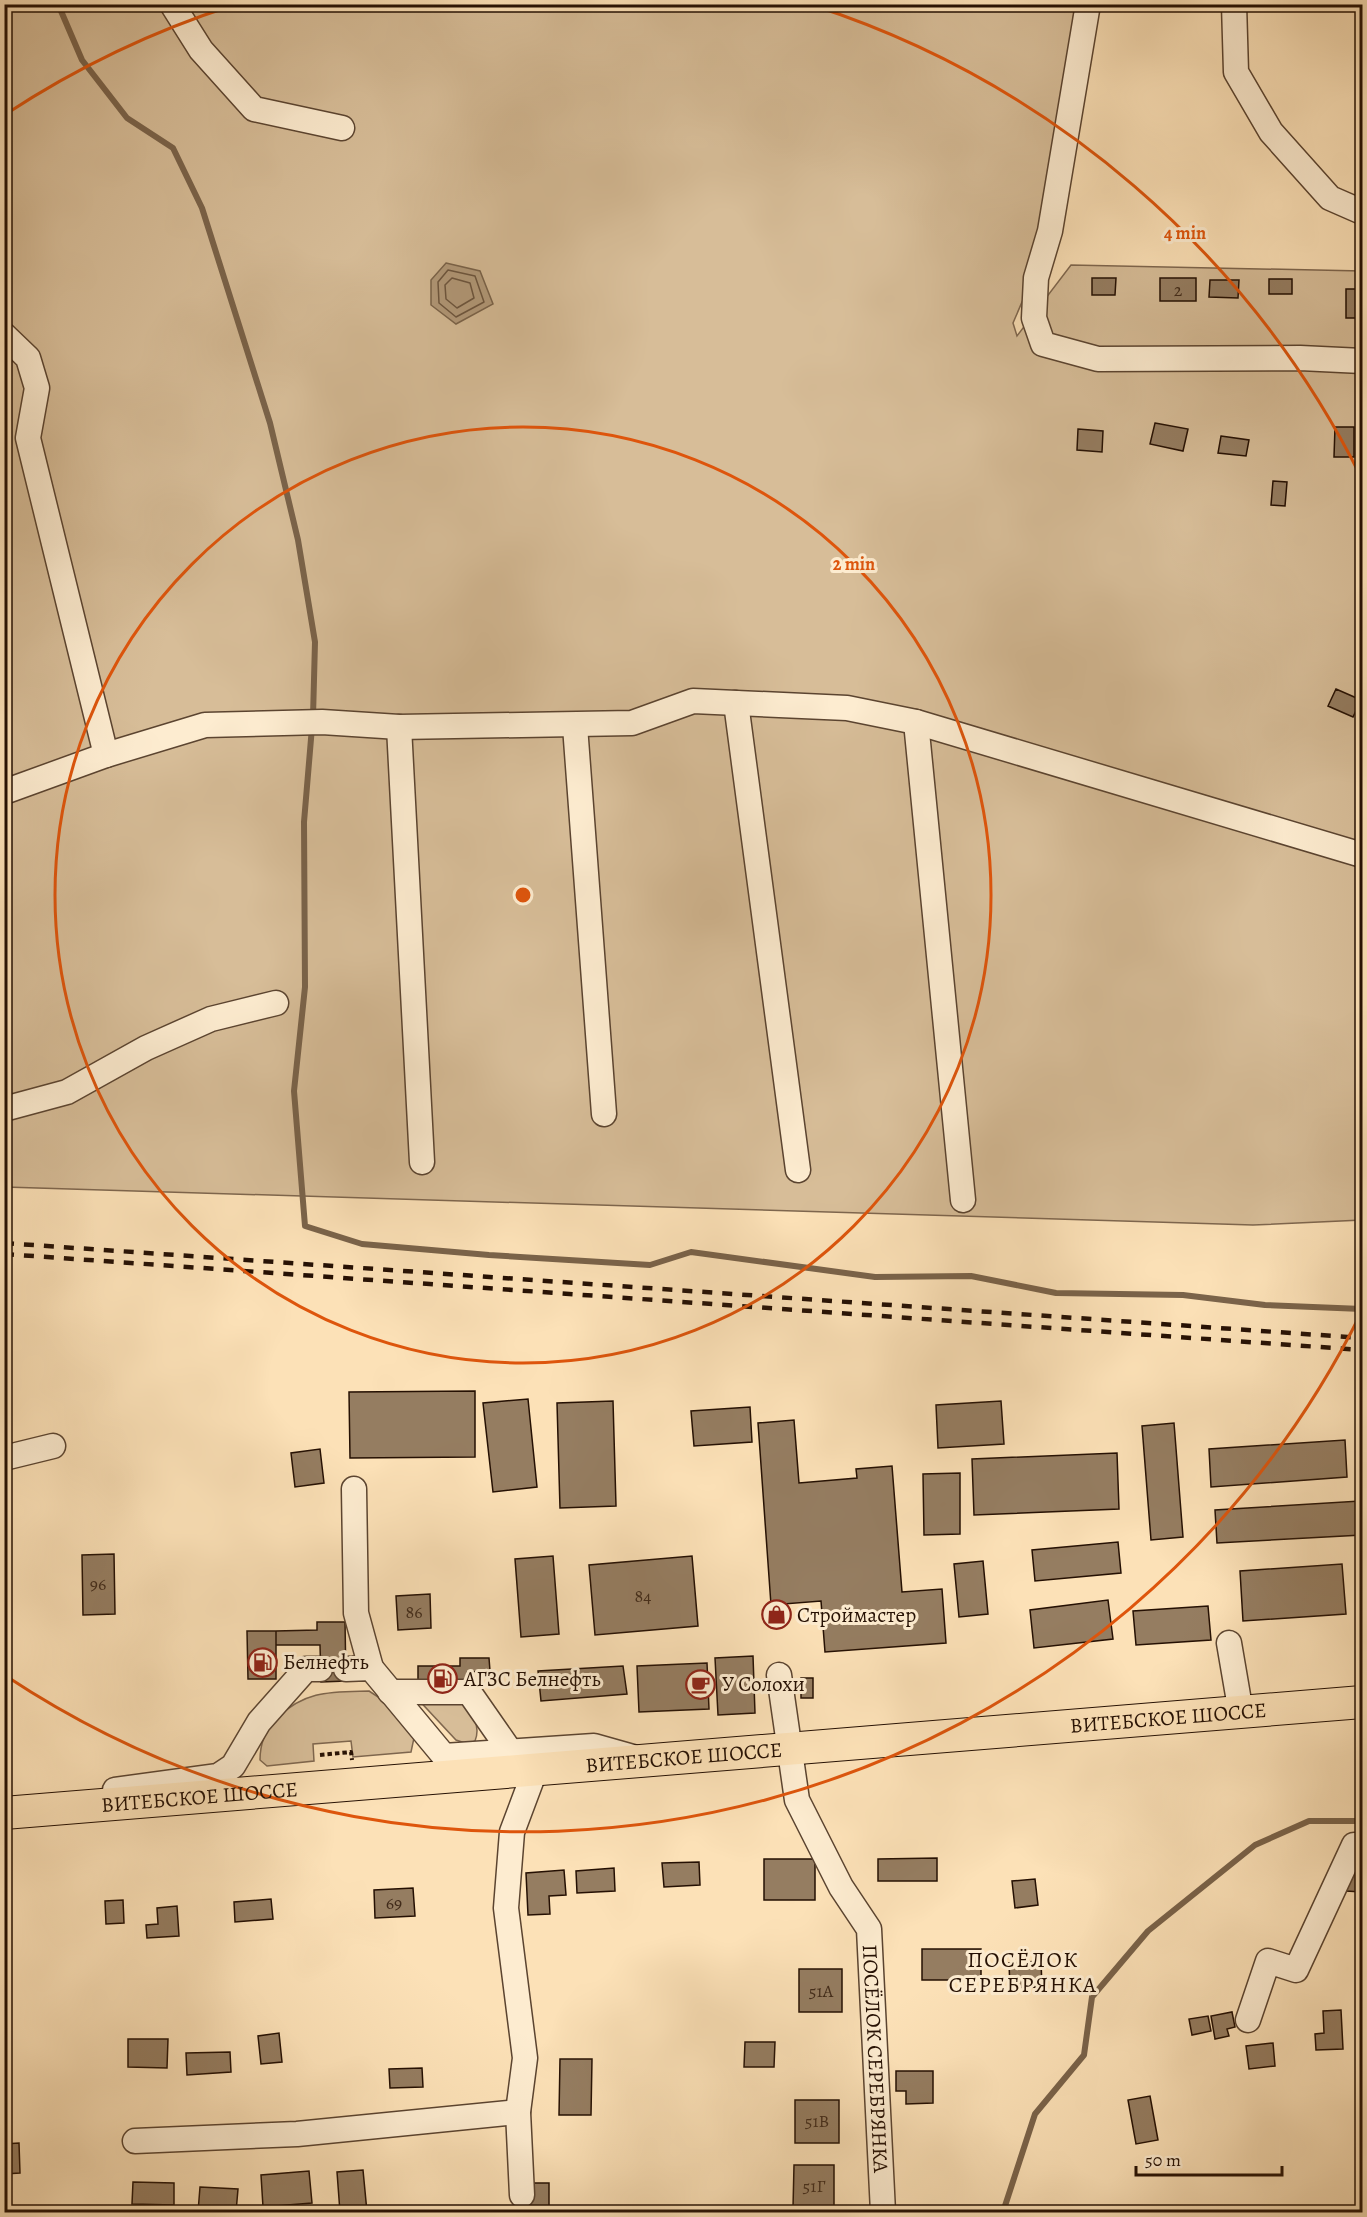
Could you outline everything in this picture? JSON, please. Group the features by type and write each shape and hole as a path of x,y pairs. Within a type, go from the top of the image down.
{"main road":[{"name":"ВИТЕБСКОЕ ШОССЕ","path":"4,1813 523,1760 644,1760 1362,1702"}],"street":[{"path":"172,4 201,50 254,109 342,128"},
{"path":"1088,4 1050,231 1036,278 1034,318 1043,344 1098,359 1300,358 1362,361"},
{"path":"1234,4 1236,72 1271,132 1330,198 1362,212"},
{"path":"4,335 28,357 37,388 28,438 106,755"},
{"path":"4,792 106,755 205,725 322,722 399,727 575,726 633,723 693,700 847,708 916,722 1362,855"},
{"path":"736,703 798,1170"},
{"path":"916,722 963,1200"},
{"path":"575,726 604,1114"},
{"path":"399,727 422,1162"},
{"path":"4,1109 67,1092 146,1048 211,1019 276,1003"},
{"path":"4,1458 53,1446"},
{"path":"354,1489 356,1613 371,1668 444,1756 523,1760"},
{"path":"1229,1643 1241,1713"},
{"path":"346,1669 371,1668"},
{"path":"61,1808 116,1790 218,1776 233,1766 259,1722 306,1669 321,1669"},
{"name":"ПОСЁЛОК СЕРЕБРЯНКА","path":"779,1675 797,1800 841,1887 869,1929 884,2210"},
{"path":"390,1692 469,1692 523,1760 506,1908 525,2058 518,2112 522,2195"},
{"path":"1248,2020 1268,1961 1296,1970 1354,1845 1362,1845"},
{"path":"135,2141 297,2134 518,2112"}],"shaded area":[{"path":"5,5 1075,5 1043,253 1013,323 1017,336 1071,265 1362,271 1362,1220 1253,1225 5,1187"},
{"path":"369,1691 395,1708 414,1738 411,1752 353,1757 351,1741 313,1744 314,1761 267,1766 260,1760 262,1742 269,1727 287,1709 298,1702 320,1694"},
{"path":"414,1695 457,1697 474,1717 477,1728 475,1741 468,1744 456,1740"}],"water":[{"path":"446,263 480,271 493,304 456,324 431,305 431,280"}],"building":[{"path":"1092,278 1116,278 1115,295 1092,295"},
{"path":"1160,278 1196,278 1196,301 1160,301"},
{"path":"1269,279 1292,279 1292,294 1269,294"},
{"path":"1210,280 1239,280 1238,298 1209,297"},
{"path":"1346,289 1362,289 1362,318 1346,318"},
{"path":"1155,423 1188,429 1183,451 1150,444"},
{"path":"1335,427 1354,427 1354,457 1334,457"},
{"path":"1078,429 1103,431 1102,452 1077,450"},
{"path":"1221,436 1249,440 1246,456 1218,453"},
{"path":"1273,481 1287,482 1285,506 1271,505"},
{"path":"1336,689 1361,700 1353,717 1328,706"},
{"path":"475,1391 475,1457 350,1458 349,1392"},
{"path":"528,1399 537,1487 493,1492 483,1403"},
{"path":"613,1401 616,1506 560,1508 557,1403"},
{"path":"1001,1401 1004,1444 938,1448 936,1405"},
{"path":"750,1407 752,1442 694,1446 691,1411"},
{"path":"794,1420 799,1483 857,1478 856,1469 892,1466 902,1592 942,1589 946,1643 825,1652 821,1601 771,1605 758,1423"},
{"path":"1174,1423 1183,1537 1151,1540 1142,1426"},
{"path":"1345,1440 1347,1477 1211,1487 1209,1449"},
{"path":"320,1449 324,1483 295,1487 291,1453"},
{"path":"1117,1453 1119,1509 974,1515 972,1459"},
{"path":"960,1473 960,1534 924,1535 923,1474"},
{"path":"1360,1501 1362,1535 1217,1543 1215,1510"},
{"path":"1118,1542 1121,1573 1035,1581 1032,1550"},
{"path":"114,1554 115,1614 83,1615 82,1555"},
{"path":"553,1556 559,1634 521,1637 515,1559"},
{"path":"692,1556 698,1626 595,1635 589,1565"},
{"path":"983,1561 988,1614 959,1617 954,1564"},
{"path":"1342,1564 1346,1614 1243,1621 1240,1571"},
{"path":"430,1594 431,1628 398,1630 396,1596"},
{"path":"1108,1600 1113,1639 1034,1648 1030,1610"},
{"path":"1208,1606 1211,1640 1136,1645 1133,1611"},
{"path":"317,1622 345,1622 346,1681 321,1682 320,1645 276,1645 276,1631 317,1630"},
{"name":"Белнефть","path":"247,1631 276,1631 276,1679 248,1679"},
{"path":"753,1656 755,1713 718,1715 715,1658"},
{"name":"АГЗС Белнефть","path":"460,1658 489,1658 490,1671 467,1672 467,1685 418,1686 418,1666 460,1666"},
{"path":"707,1663 709,1709 639,1712 637,1666"},
{"path":"623,1666 627,1694 541,1701 538,1671"},
{"path":"801,1678 813,1678 813,1698 801,1698"},
{"path":"937,1858 937,1881 878,1881 878,1859"},
{"path":"764,1859 815,1859 815,1900 764,1900"},
{"path":"699,1862 700,1885 664,1887 662,1863"},
{"path":"1355,1864 1362,1864 1362,1892 1346,1891 1347,1873 1354,1873"},
{"path":"614,1868 615,1891 577,1893 576,1871"},
{"path":"564,1870 566,1895 549,1896 550,1914 528,1915 526,1873"},
{"path":"1035,1879 1038,1905 1015,1908 1012,1881"},
{"path":"413,1888 415,1916 375,1918 374,1890"},
{"path":"271,1899 273,1919 235,1922 234,1902"},
{"path":"123,1900 124,1923 106,1924 105,1901"},
{"path":"177,1906 179,1936 147,1938 146,1925 158,1924 157,1908"},
{"path":"922,1949 981,1949 981,1980 922,1980"},
{"path":"1041,1961 1042,1987 1010,1988 1009,1963"},
{"path":"799,1969 842,1969 842,2012 799,2012"},
{"path":"1341,2010 1343,2049 1316,2050 1315,2034 1324,2033 1323,2011"},
{"path":"1232,2012 1235,2027 1227,2029 1229,2036 1215,2039 1211,2016"},
{"path":"1208,2016 1211,2031 1192,2035 1189,2019"},
{"path":"279,2033 282,2062 261,2064 258,2036"},
{"path":"128,2039 168,2039 167,2068 128,2067"},
{"path":"745,2042 775,2042 774,2067 744,2067"},
{"path":"1273,2043 1275,2066 1249,2069 1246,2046"},
{"path":"230,2052 231,2072 187,2075 186,2053"},
{"path":"560,2059 592,2059 591,2115 559,2115"},
{"path":"422,2068 423,2087 390,2088 389,2069"},
{"path":"896,2071 933,2071 933,2103 906,2104 906,2091 896,2091"},
{"path":"1150,2096 1158,2140 1136,2144 1128,2100"},
{"path":"795,2100 839,2100 839,2143 795,2143"},
{"path":"19,2143 20,2173 4,2174 4,2144"},
{"path":"794,2165 834,2165 834,2208 793,2208"},
{"path":"363,2170 367,2212 340,2212 337,2172"},
{"path":"309,2171 312,2203 263,2207 261,2175"},
{"path":"133,2182 174,2183 174,2205 132,2204"},
{"path":"529,2183 549,2183 549,2212 529,2212"},
{"path":"200,2187 238,2189 236,2212 198,2212"}],"waterway":[{"path":"58,4 82,60 127,118 173,148 202,208 270,423 298,540 315,642 313,717"},
{"path":"312,727 304,822 305,987 294,1091 305,1226 362,1244 489,1255 650,1265 691,1252 875,1277 971,1276 1056,1293 1183,1295 1265,1305 1362,1309"},
{"path":"1003,2212 1035,2114 1084,2055 1092,1997 1148,1931 1255,1845 1309,1821 1362,1821"}],"railway":[{"path":"4,1243 1362,1338"},
{"path":"4,1254 1362,1350"}],"place":[{"name":"Строймастер","path":"776,1615"},
{"name":"Белнефть","path":"262,1662"},
{"name":"АГЗС Белнефть","path":"443,1679"},
{"name":"У Солохи","path":"701,1684"}],"district":[{"name":"ПОСЁЛОК СЕРЕБРЯНКА","path":"1023,1973"}]}
